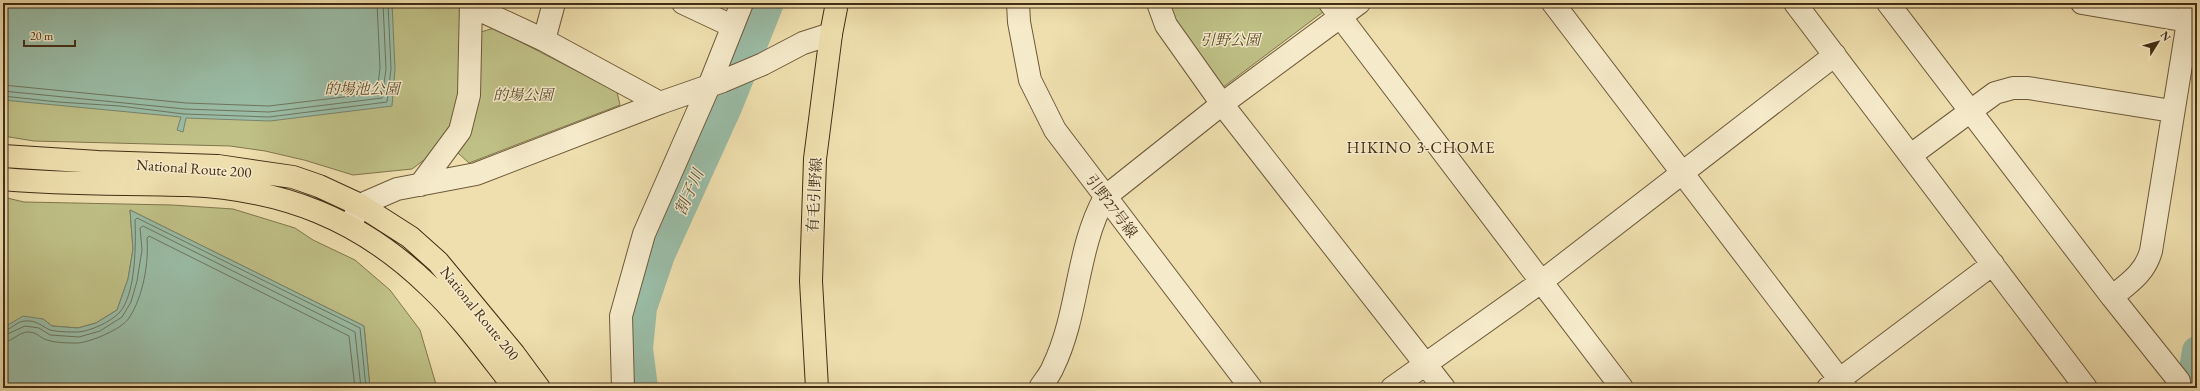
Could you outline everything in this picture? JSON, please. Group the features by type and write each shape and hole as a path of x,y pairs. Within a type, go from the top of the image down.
{"main road":[{"name":"有毛引野線","path":"817,388 811,281 815,160 831,34 837,3"},
{"name":"National Route 200","path":"3,156 27,159 218,166 292,177 319,186 360,205 410,237 438,262 514,354 539,388"},
{"name":"National Route 200","path":"3,179 54,184 187,185 255,192 286,200 329,216 350,226 387,249 430,287 514,388"}],"street":[{"path":"544,40 554,3"},
{"path":"684,3 732,26"},
{"path":"623,388 621,316 644,234 716,84 732,26 742,3"},
{"name":"引野27号線","path":"1018,3 1019,22 1030,80 1055,130 1251,388"},
{"path":"1158,3 1166,25 1222,104 1444,388"},
{"path":"1040,388 1053,368 1062,342 1094,217 1105,197 1222,104 1335,10 1359,3"},
{"path":"1553,3 1838,385 1993,264"},
{"path":"1796,3 1912,155 2086,388"},
{"path":"1888,3 2112,297 2179,382 2178,388"},
{"path":"2082,3 2189,12 2147,264 2136,278 2112,297"},
{"path":"420,185 460,131 469,95 471,4 544,40 660,103"},
{"path":"1335,10 1622,388"},
{"path":"350,226 360,205 397,189 476,174 660,103 716,84 763,64 803,43 831,34"},
{"path":"1392,388 1425,363 1541,282 1835,55"},
{"path":"1912,155 1995,93 2013,88 2028,88 2172,110"}],"green space":[{"name":"的場池公園","path":"3,3 460,3 459,95 447,135 432,154 412,169 353,175 304,160 265,151 230,146 34,141 3,136"},
{"name":"引野公園","path":"1167,3 1317,3 1323,12 1222,88 1181,31"},
{"name":"的場公園","path":"494,28 617,92 620,105 469,163 458,153 473,123 481,32"},
{"path":"3,197 24,202 172,205 233,209 295,228 313,240 355,260 390,290 420,330 437,388 370,388 364,326 130,210 133,249 128,279 117,310 96,323 78,328 52,326 43,319 3,328"}],"water":[{"name":"的場池公園","path":"3,3 392,3 395,69 392,106 270,121 186,118 183,132 177,130 181,117 3,100"},
{"path":"130,210 364,326 370,388 3,388 3,328 23,316 43,319 52,326 78,328 96,323 117,310 128,279 133,249"}],"waterway":[{"name":"割子川","path":"643,388 638,348 642,308 660,255 728,105 769,3"},
{"path":"2191,388 2197,351"}],"district":[{"name":"HIKINO 3-CHOME","path":"1421,147"}]}
